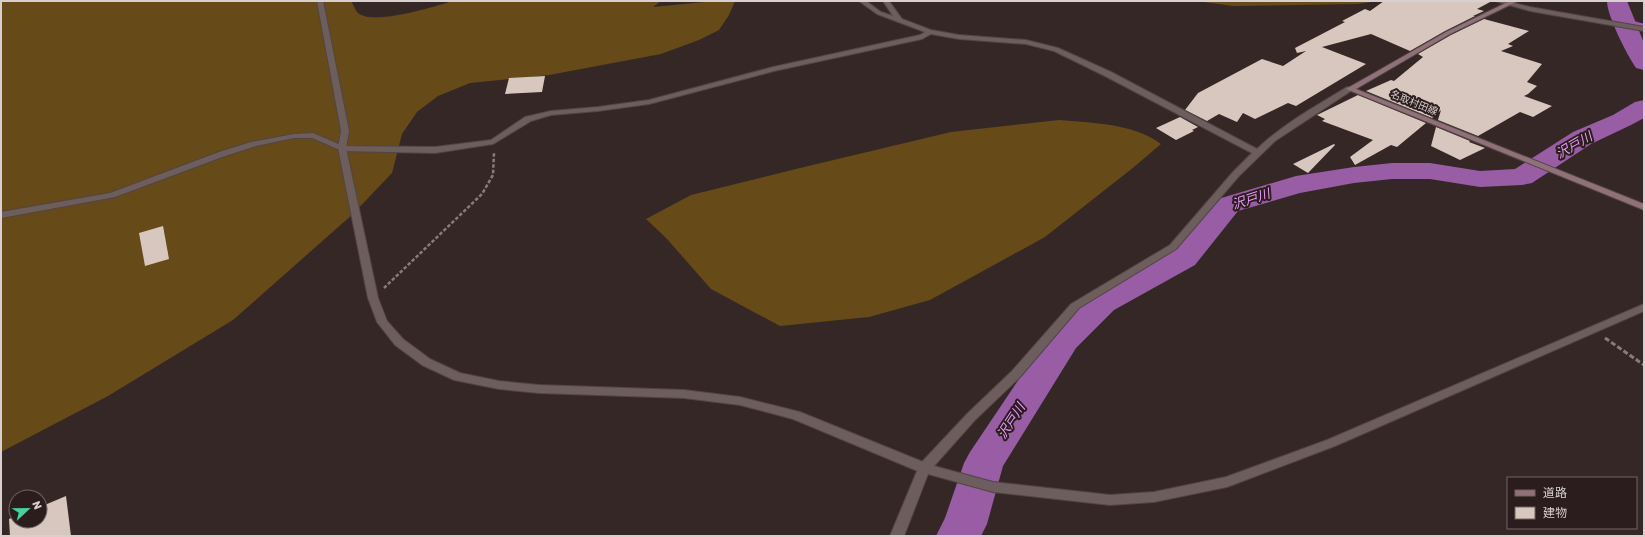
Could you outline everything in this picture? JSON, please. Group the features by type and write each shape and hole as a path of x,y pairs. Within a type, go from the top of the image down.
{"main road":[{"path":"1350,89 1448,33 1512,2"},
{"name":"名取村田線","path":"1350,89 1644,207"}],"street":[{"path":"320,1 345,131 342,148 373,298 382,322 399,342 426,362 458,377 499,385 539,389 684,394 740,401 796,415 924,468 993,487 1110,500 1154,498 1227,482 1331,443 1644,307"},
{"path":"862,1 879,13 930,32 959,37 1026,42 1056,49 1101,70 1258,153"},
{"path":"886,1 900,22"},
{"path":"1498,1 1512,2 1642,29"},
{"path":"1,215 60,203 112,195 222,154 254,144 294,136 313,134 342,148 435,150 493,142 528,119 551,113 598,109 649,102 773,69 922,37 930,32"},
{"path":"897,536 924,468 971,417 1016,374 1075,306 1173,247 1236,174 1272,139 1350,89"}],"path":[{"path":"373,298 482,194 493,178 495,164 493,142"},
{"path":"1593,330 1644,365"}],"shaded area":[{"path":"1,1 351,1 357,12 364,16 375,17 404,14 453,1 661,1 653,7 715,1 735,1 729,15 719,30 699,40 661,54 549,75 470,83 438,96 417,112 402,134 392,173 353,214 233,320 108,396 1,452"},
{"path":"1196,1 1378,1 1358,4 1233,6"},
{"path":"1059,120 1098,123 1125,128 1150,137 1161,144 1045,237 930,300 869,317 780,326 711,289 667,239 646,219 691,195 800,168 951,132"}],"building":[{"path":"1384,1 1492,1 1477,9 1484,11 1410,51 1371,34 1322,47 1366,64 1296,106 1288,103 1255,119 1243,113 1237,122 1219,114 1207,121 1185,110 1198,93 1262,59 1283,66 1306,51 1297,53 1295,48 1345,22 1342,21 1365,9 1370,11"},
{"path":"1484,19 1529,31 1508,44 1513,46 1501,51 1542,64 1527,82 1537,86 1524,96 1552,106 1533,117 1520,112 1478,136 1438,120 1441,110 1432,118 1366,91 1391,80 1394,81 1423,57 1418,54 1451,35"},
{"path":"545,76 542,92 505,94 509,78"},
{"path":"1358,95 1426,123 1397,147 1391,145 1355,165 1350,157 1373,140 1322,121 1325,119 1317,115"},
{"path":"1180,117 1198,127 1192,130 1194,131 1176,140 1156,128"},
{"path":"1436,127 1485,148 1460,160 1431,146"},
{"path":"1334,144 1335,145 1308,173 1293,164"},
{"path":"163,226 169,259 145,266 139,233"},
{"path":"66,496 71,536 10,536 10,529 48,529 48,504"}],"waterway":[{"name":"沢戸川","path":"1617,1 1630,38 1644,63"},
{"path":"1623,20 1644,26"},
{"name":"沢戸川","path":"958,536 965,524 984,463 1064,339 1102,302 1184,258 1228,205 1296,185 1354,175 1392,171 1430,171 1480,179 1522,177 1582,138 1622,120 1644,107"}]}
